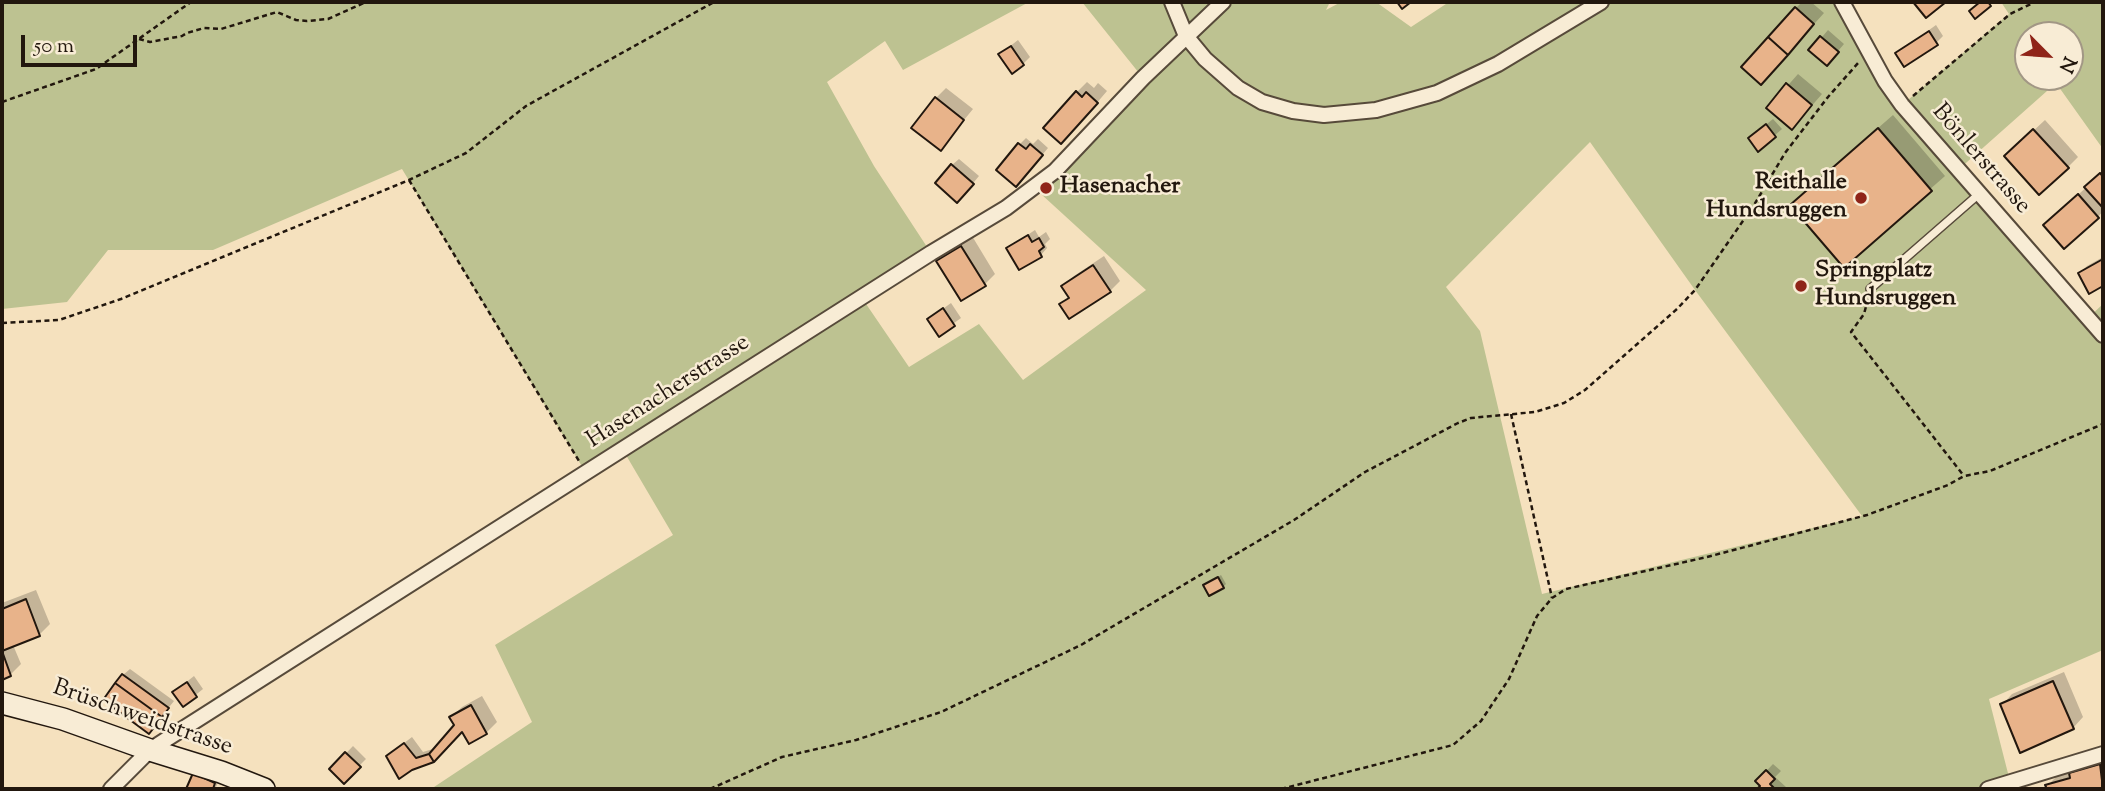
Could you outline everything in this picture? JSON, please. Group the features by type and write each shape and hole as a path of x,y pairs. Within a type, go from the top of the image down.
{"street":[{"path":"1172,2 1186,36 1205,59 1238,88 1262,102 1293,111 1324,115 1376,110 1437,93 1498,64 1601,2"},
{"name":"Hasenacherstrasse","path":"111,789 150,750 1041,184 1186,36 1223,2"},
{"name":"Bönlerstrasse","path":"1842,2 1885,81 1902,105 2103,335"},
{"name":"Brüschweidstrasse","path":"2,703 38,711 264,789"},
{"path":"1988,789 2103,754"}],"lane":[{"path":"1870,289 1979,194"}],"path":[{"path":"2,102 96,69 191,2"},
{"path":"139,38 150,42 182,36 204,28 220,29 277,12 296,20 328,19 366,2"},
{"path":"2,323 60,320 121,299 409,180 466,153 526,106 713,2"},
{"path":"1902,105 2010,14 2035,2"},
{"path":"710,789 782,757 856,740 941,712 1081,645 1294,520 1365,472 1458,423 1471,418 1535,412 1564,403 1585,390 1677,309 1695,289 1785,153 1828,97 1870,53"},
{"path":"409,180 586,473"},
{"path":"1870,289 1864,314 1851,332 1964,476"},
{"path":"1511,414 1552,598"},
{"path":"1281,789 1453,745 1481,721 1509,679 1537,616 1552,598 1566,589 1707,557 1867,515 1948,485 1964,476 1990,471 2103,424"}],"green space":[{"path":"2,2 1029,2 903,70 885,41 827,82 874,166 931,253 862,298 909,367 979,324 1023,380 1146,290 1041,194 1068,167 1143,78 1082,2 1330,2 1326,10 1341,2 1376,2 1411,27 1449,2 1842,2 1902,105 2009,14 2001,2 2103,2 2103,149 2062,91 2084,91 2084,21 2014,21 2014,91 2047,91 1958,170 2088,318 2103,304 2103,650 1989,699 2012,789 431,789 532,722 495,645 673,535 623,450 586,473 402,169 213,250 108,250 67,302 2,309","holes":["1590,142 1695,290 1862,516 1542,594 1480,331 1446,287"]}],"building":[{"path":"1397,2 1411,2 1402,9"},
{"path":"1913,2 1946,2 1926,18"},
{"path":"1980,2 1988,2 1991,6 1975,19 1969,11"},
{"path":"1795,7 1814,24 1788,55 1768,37"},
{"path":"1929,31 1938,45 1904,67 1895,53"},
{"path":"1820,36 1839,52 1827,66 1808,50"},
{"path":"1768,37 1788,55 1761,85 1741,67"},
{"path":"1011,46 1024,65 1012,74 998,54"},
{"path":"1786,83 1812,105 1792,130 1766,108"},
{"path":"1076,91 1082,97 1086,92 1098,103 1061,144 1043,128"},
{"path":"935,97 964,120 941,151 911,128"},
{"path":"1766,124 1776,137 1758,152 1748,138"},
{"name":"Reithalle Hundsruggen","path":"1878,128 1932,191 1844,268 1790,205"},
{"path":"2033,129 2069,168 2039,195 2004,156"},
{"path":"1018,143 1026,149 1030,144 1043,155 1016,187 996,170"},
{"path":"951,164 974,184 957,203 935,183"},
{"path":"2100,173 2103,177 2103,208 2084,187"},
{"path":"2078,194 2099,218 2064,249 2043,225"},
{"path":"1028,235 1032,242 1039,238 1044,247 1039,251 1042,257 1019,270 1006,248"},
{"path":"961,246 986,286 961,301 936,261"},
{"path":"2103,259 2103,286 2089,294 2078,273"},
{"path":"1093,265 1111,292 1069,319 1059,304 1069,298 1061,286"},
{"path":"943,308 955,326 939,337 927,319"},
{"path":"1218,577 1224,588 1209,596 1203,585"},
{"path":"26,599 40,636 2,651 2,609"},
{"path":"2,651 11,676 2,680"},
{"path":"122,674 169,708 162,717 115,683"},
{"path":"2053,681 2074,729 2020,753 2000,704"},
{"path":"187,682 197,697 183,707 172,692"},
{"path":"115,683 162,717 149,734 103,700"},
{"path":"471,705 487,734 469,744 462,732 434,762 429,754 454,725 449,717"},
{"path":"404,743 416,758 429,754 434,762 412,770 399,779 386,756"},
{"path":"345,752 361,767 344,784 329,769"},
{"path":"2100,764 2103,789 2047,789 2045,785 2070,778 2069,773"},
{"path":"1766,770 1775,779 1770,784 1775,789 1757,789 1760,786 1755,781"},
{"path":"193,773 215,783 213,789 186,789"}],"place":[{"name":"Hasenacher","path":"1046,188"},
{"name":"Reithalle Hundsruggen","path":"1861,198"},
{"name":"Springplatz Hundsruggen","path":"1801,286"}]}
